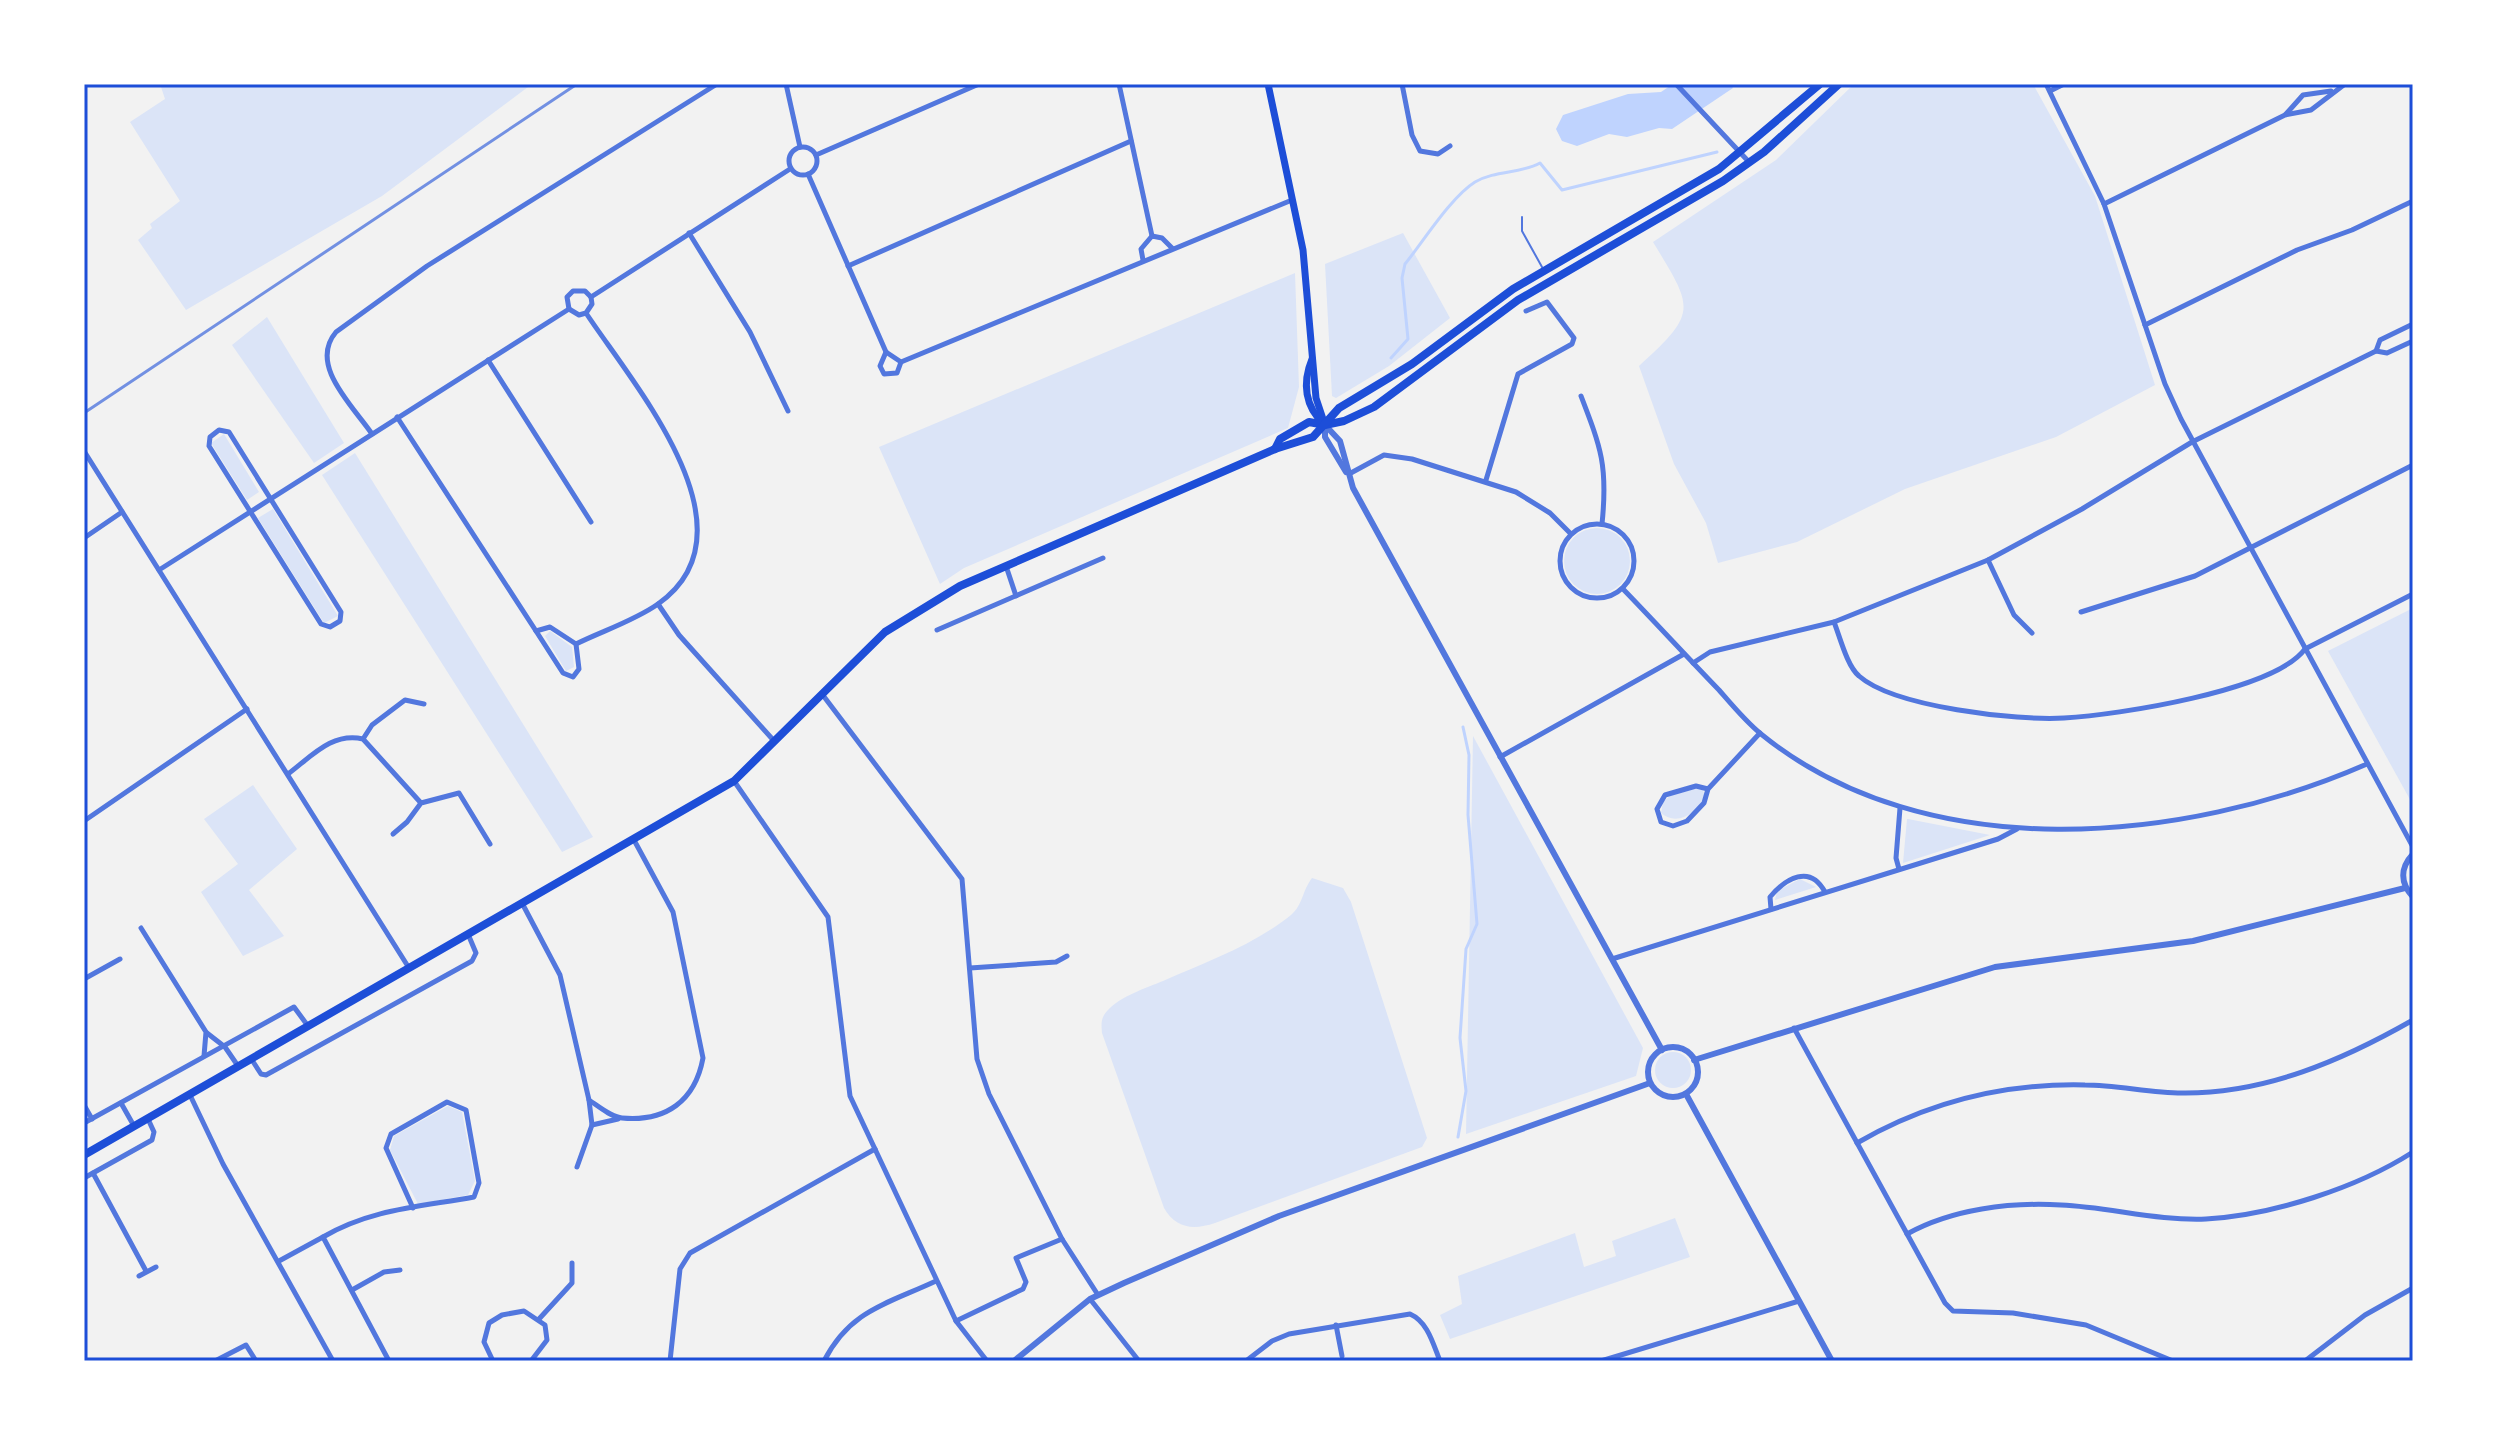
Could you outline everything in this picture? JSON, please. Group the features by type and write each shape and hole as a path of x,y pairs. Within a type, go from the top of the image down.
{"main road":[{"path":"1268,84 1303,250 1316,398 1325,425"},
{"path":"84,1154 239,1068 734,781 899,621 931,601 1275,449 1313,437 1339,408 1412,364 1481,312 1741,153 1820,84"},
{"path":"1275,449 1280,439 1309,422 1325,425 1374,407 1518,300 1750,163 1834,86"}],"street":[{"path":"372,434 328,370 325,357 327,342 336,332 427,266 717,84"},
{"path":"786,84 800,147"},
{"path":"816,155 979,84"},
{"path":"1119,84 1152,236"},
{"path":"1402,84 1408,120 1420,151 1438,154 1450,146"},
{"path":"1676,84 1750,163"},
{"path":"2046,84 2104,204 2165,384 2192,442 2413,847"},
{"path":"2050,91 2064,84"},
{"path":"2104,204 2285,115 2311,110 2345,84"},
{"path":"2285,115 2303,95 2333,91"},
{"path":"848,266 1131,141"},
{"path":"800,147 811,149 816,155 817,164 808,174 796,174 790,169 789,155 800,147"},
{"path":"591,297 790,169"},
{"path":"808,174 886,352 901,362"},
{"path":"886,352 880,366 884,374 892,375 901,362 1293,200"},
{"path":"2145,325 2297,250 2352,230 2413,201"},
{"path":"689,233 750,332 788,411"},
{"path":"1152,236 1162,238 1172,248"},
{"path":"1143,260 1141,249 1152,236"},
{"path":"581,289 591,297 592,304 586,313 579,315 569,309 567,297 573,291 581,289"},
{"path":"1486,480 1518,374 1572,344 1574,338 1553,306 1547,302 1526,311"},
{"path":"159,570 569,309"},
{"path":"576,644 658,604 684,577 698,541 696,499 683,462 586,313"},
{"path":"2376,351 2380,340 2413,324"},
{"path":"1693,663 1710,652 1834,622 1988,560 2082,509 2192,442 2376,351 2387,353 2413,341"},
{"path":"488,360 591,522"},
{"path":"1581,396 1603,452 1606,481 1602,524"},
{"path":"397,417 563,673 573,677 579,669 576,644 550,627 536,631"},
{"path":"1325,425 1336,433 1346,457 1348,475"},
{"path":"1325,425 1329,447 1348,475 1662,1050"},
{"path":"219,430 229,432 272,498 341,612 340,621 330,627 321,624 249,511 209,446 210,437 219,430"},
{"path":"84,452 410,968"},
{"path":"1348,475 1378,457 1393,454 1486,480 1516,492 1550,513 1571,534"},
{"path":"2081,612 2195,576 2413,465"},
{"path":"84,538 122,512"},
{"path":"1602,524 1616,528 1631,546 1635,564 1623,589 1598,599 1580,595 1567,584 1560,553 1571,534 1581,526 1602,524"},
{"path":"937,630 1103,558"},
{"path":"1988,560 2014,615 2032,633"},
{"path":"1006,566 1016,596"},
{"path":"1623,589 1760,733 1827,779 1900,808 2017,828 2097,829 2175,822 2318,786 2367,764"},
{"path":"1834,622 1856,675 1882,691 1986,714 2062,719 2157,707 2250,682 2299,657 2305,649 2413,594"},
{"path":"658,604 679,635 775,743"},
{"path":"1500,757 1684,654"},
{"path":"822,693 962,879 977,1059 989,1094 1062,1239 1098,1295"},
{"path":"363,739 372,725 405,700 424,704"},
{"path":"84,821 247,709"},
{"path":"1708,789 1679,789 1665,795 1657,809 1661,822 1673,826 1687,821 1704,803 1708,789 1760,733"},
{"path":"288,774 334,738 363,739 421,803"},
{"path":"734,781 828,917 850,1096 956,1321 987,1361"},
{"path":"393,834 421,803 459,793 490,844"},
{"path":"1899,869 1896,858 1900,808"},
{"path":"1612,959 1998,839 2017,828"},
{"path":"592,1125 650,1116 682,1104 699,1080 703,1058 673,912 634,840"},
{"path":"2413,854 2404,867 2405,888 2413,897"},
{"path":"1771,909 1770,897 1784,880 1805,876 1820,883 1825,893"},
{"path":"1694,1060 1995,967 2193,941 2405,888"},
{"path":"522,903 560,975 589,1100 592,1125 577,1167"},
{"path":"141,928 206,1032 225,1047 239,1068"},
{"path":"252,1060 266,1075 472,961 476,953 468,934"},
{"path":"970,968 1056,962 1067,956"},
{"path":"84,979 120,959"},
{"path":"84,1123 294,1007 308,1027"},
{"path":"1857,1143 1895,1121 1957,1099 2023,1086 2086,1085 2184,1093 2250,1086 2308,1071 2360,1050 2413,1020"},
{"path":"1794,1028 1945,1303 1953,1311 2013,1313 2086,1325 2173,1361"},
{"path":"204,1057 206,1032"},
{"path":"1678,1048 1694,1060 1697,1078 1686,1094 1668,1097 1650,1083 1648,1068 1662,1050 1678,1048"},
{"path":"1014,1361 1098,1295 1279,1216 1650,1083"},
{"path":"1686,1094 1832,1361"},
{"path":"190,1095 223,1164 333,1361"},
{"path":"589,1100 619,1119"},
{"path":"279,1261 353,1220 474,1197 479,1183 466,1110 458,1104 447,1102 391,1134 386,1141 386,1148 413,1208"},
{"path":"121,1103 135,1127"},
{"path":"84,1105 92,1119"},
{"path":"84,1178 152,1140 154,1132 148,1119"},
{"path":"670,1361 680,1269 690,1253 875,1149"},
{"path":"1907,1234 1931,1221 2003,1206 2062,1205 2135,1216 2206,1219 2275,1208 2329,1191 2413,1152"},
{"path":"93,1173 146,1271"},
{"path":"323,1237 389,1361"},
{"path":"956,1321 1023,1289 1026,1282 1016,1258 1062,1239"},
{"path":"539,1319 572,1283 572,1263"},
{"path":"139,1276 156,1267"},
{"path":"352,1290 384,1272 400,1270"},
{"path":"824,1361 837,1336 850,1322 936,1281"},
{"path":"2305,1361 2365,1315 2413,1288"},
{"path":"1090,1299 1139,1361"},
{"path":"1601,1361 1799,1301"},
{"path":"493,1361 484,1342 489,1323 502,1315 524,1311 545,1325 547,1340 531,1361"},
{"path":"1246,1361 1272,1341 1336,1325 1410,1314 1420,1318 1440,1361"},
{"path":"1336,1325 1342,1356"},
{"path":"215,1361 246,1345 256,1361"}],"lane":[{"path":"1522,217 1522,231 1544,271"}],"shaded area":[{"path":"160,84 532,84 382,196 186,310 138,240 152,228 150,224 180,201 130,122 165,99"},
{"path":"1854,84 2033,84 2095,196 2155,385 2056,437 1905,489 1797,542 1718,563 1706,523 1674,464 1639,366 1672,333 1684,308 1676,282 1653,242 1776,160"},
{"path":"1403,233 1450,318 1389,366 1336,398 1332,396 1325,264"},
{"path":"1295,273 1299,387 1288,428 964,568 940,584 879,447"},
{"path":"267,317 344,443 314,463 232,345"},
{"path":"224,434 259,492 247,500 211,443"},
{"path":"355,453 593,837 562,852 322,475"},
{"path":"273,509 338,616 324,623 258,518"},
{"path":"1597,528 1610,530 1625,543 1630,561 1628,574 1615,589 1597,594 1584,592 1569,579 1564,561 1566,548 1579,533"},
{"path":"2413,608 2413,805 2328,651"},
{"path":"550,631 572,647 574,667 566,671 545,636"},
{"path":"1473,736 1643,1048 1636,1076 1466,1134"},
{"path":"253,785 297,849 249,890 284,936 243,956 201,892 238,864 204,819"},
{"path":"1702,789 1705,795 1692,812 1674,819 1661,813 1663,802 1677,790"},
{"path":"1908,819 1990,835 1903,863"},
{"path":"1312,878 1343,888 1351,902 1427,1138 1422,1147 1215,1223 1200,1227 1180,1224 1164,1208 1102,1033 1103,1018 1113,1005 1127,997 1229,952 1277,926 1295,911"},
{"path":"1800,879 1816,887 1775,900 1777,891"},
{"path":"1673,1052 1685,1058 1691,1070 1685,1082 1673,1088 1661,1082 1655,1070 1661,1058"},
{"path":"448,1106 462,1112 475,1181 468,1195 418,1204 390,1150 394,1136"},
{"path":"1675,1218 1690,1257 1450,1339 1440,1315 1462,1304 1458,1276 1575,1233 1584,1267 1616,1256 1612,1241"}],"water":[{"path":"1673,84 1730,84 1733,88 1672,129 1659,128 1627,137 1609,134 1577,146 1562,141 1556,129 1563,115 1628,94 1661,92"}],"waterway":[{"path":"1391,358 1408,339 1402,278 1405,264 1447,209 1475,182 1540,163 1562,190 1717,152"},
{"path":"1458,1137 1466,1091 1460,1038 1466,949 1477,924 1468,815 1469,755 1463,727"}],"railway":[{"path":"84,413 577,84"}]}
